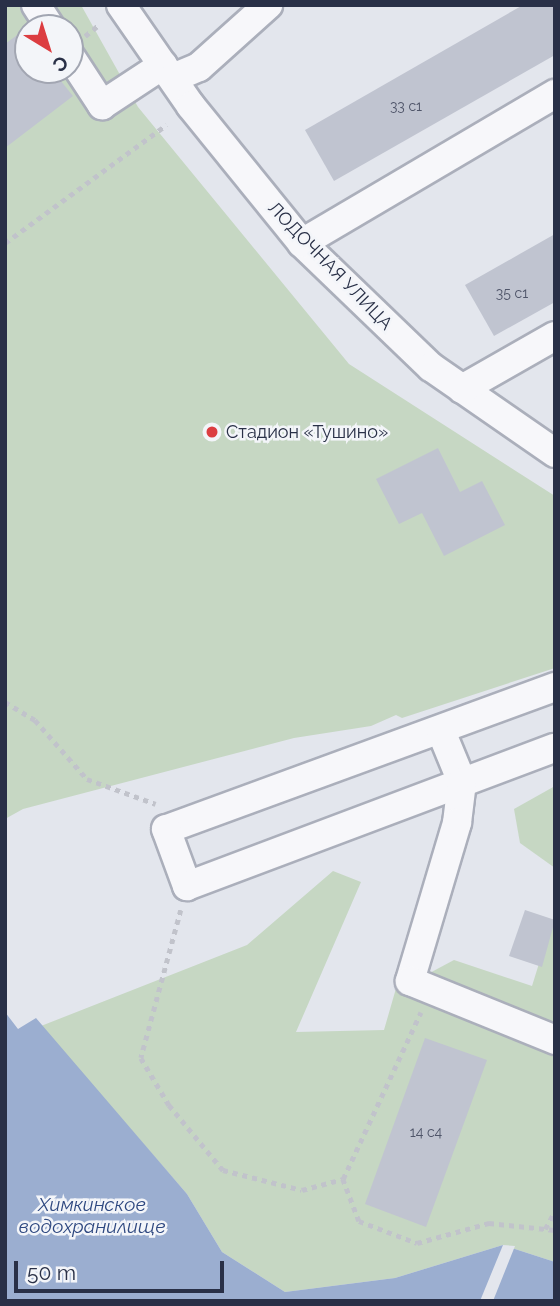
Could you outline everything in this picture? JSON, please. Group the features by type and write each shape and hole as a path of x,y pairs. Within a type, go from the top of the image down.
{"street":[{"name":"ЛОДОЧНАЯ УЛИЦА","path":"121,5 168,71 302,243 431,366 555,453"},
{"path":"84,77 102,105 168,71 199,66 268,5"},
{"path":"302,243 555,93"},
{"path":"462,389 555,336"},
{"path":"555,687 441,731 166,829 187,886 555,748"},
{"path":"441,731 462,782 457,823 410,981 555,1040"}],"path":[{"path":"5,243 166,125"},
{"path":"5,702 35,720 87,779 197,818"},
{"path":"187,886 141,1058 169,1105 223,1170 302,1190 343,1179"},
{"path":"432,990 343,1179 359,1221 417,1243 489,1223 555,1230"},
{"path":"545,1229 555,1211"}],"green space":[{"name":"Стадион «Тушино»","path":"5,5 81,5 138,107 349,364 555,496 555,668 402,718 396,715 371,726 294,738 23,809 5,819"},
{"path":"555,786 555,868 520,843 514,809"},
{"path":"472,814 424,976 454,960 532,986 555,912 555,1262 503,1245 395,1278 285,1292 222,1252 187,1194 41,1026 247,945 333,871 361,882 296,1032 384,1030 440,836"}],"water":[{"name":"Химкинское водохранилище","path":"5,1012 18,1029 36,1018 187,1194 222,1252 285,1292 395,1278 503,1245 555,1262 555,1301 5,1301"}],"pier":[{"path":"503,1245 515,1246 493,1301 480,1301"}],"building":[{"path":"523,5 555,5 555,55 334,181 305,130"},
{"path":"14,37 14,84 63,84 73,96 5,148 5,44"},
{"path":"555,234 555,302 494,336 465,285"},
{"path":"438,448 460,492 482,481 505,525 444,556 422,513 399,524 376,479"},
{"path":"525,910 555,920 542,967 509,956"},
{"path":"425,1038 487,1060 426,1227 365,1204"}],"place":[{"name":"Стадион «Тушино»","path":"212,432"}]}
